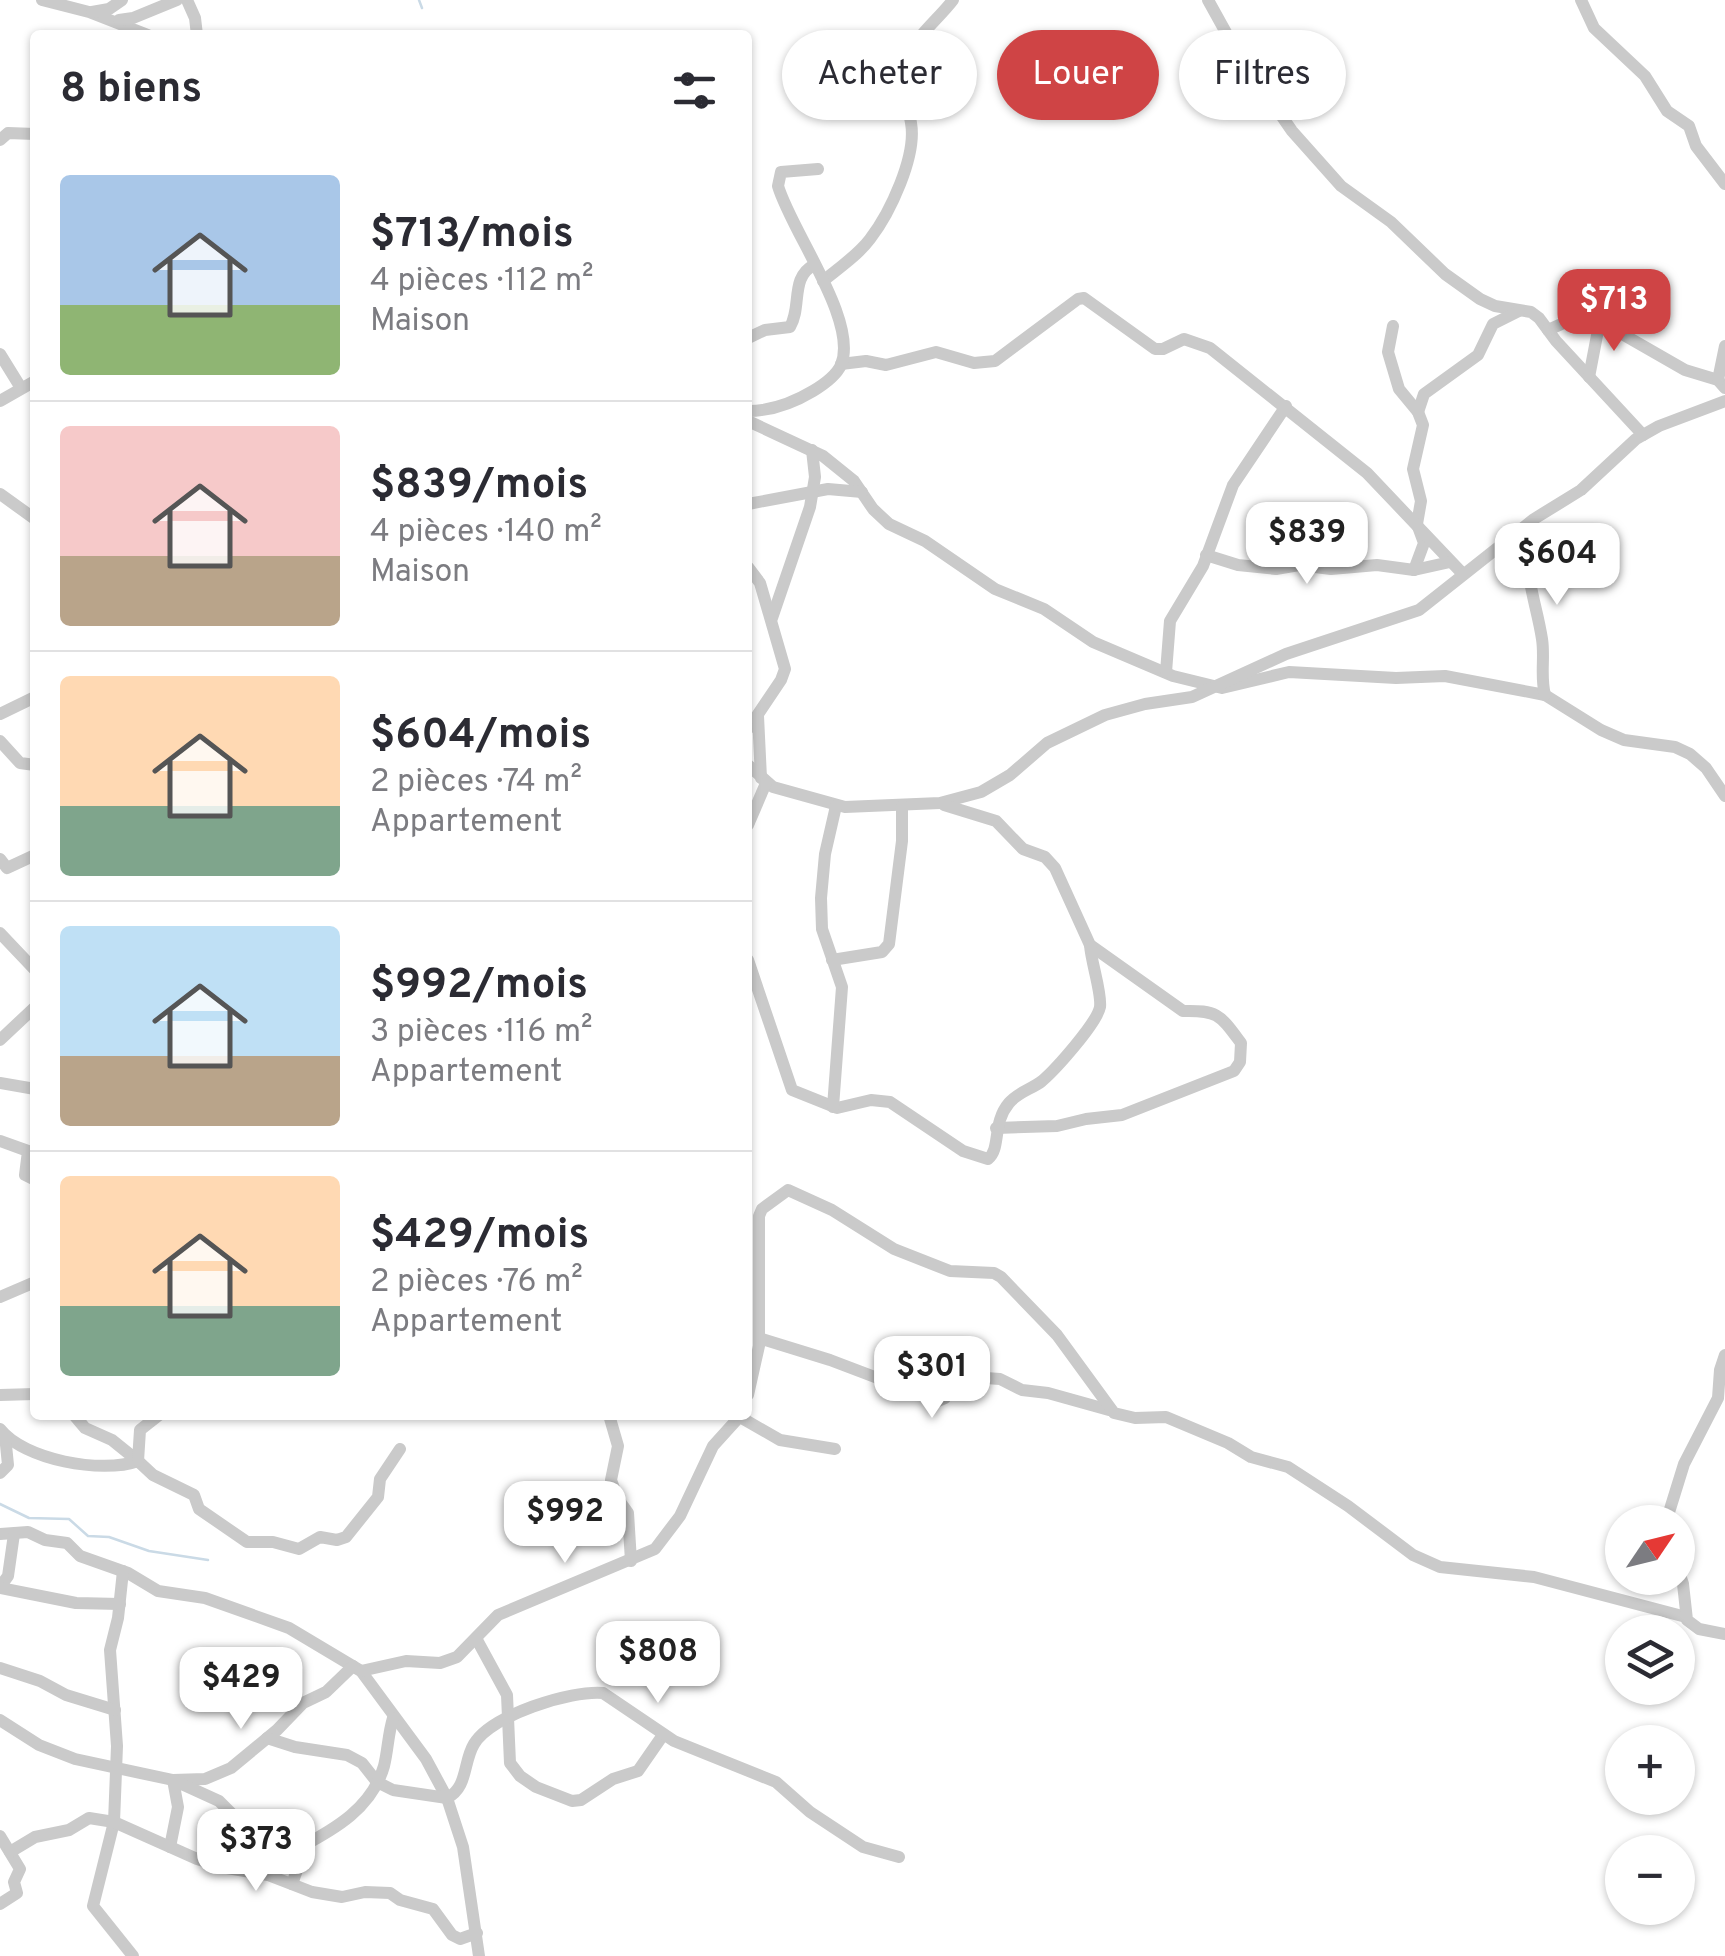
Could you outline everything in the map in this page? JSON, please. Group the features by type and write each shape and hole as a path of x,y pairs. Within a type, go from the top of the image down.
{"street":[{"path":"42,0 137,30"},
{"path":"89,12 109,10 122,0"},
{"path":"114,20 133,18 177,0"},
{"path":"186,0 196,30"},
{"path":"824,281 870,240 894,195 908,164 912,134 903,69 912,48 953,0"},
{"path":"1208,0 1234,47 1292,131 1341,186 1392,222 1446,274 1480,299 1539,318 1642,435"},
{"path":"1581,0 1594,28 1645,76 1667,111 1689,126 1696,146 1725,184"},
{"path":"0,140 12,132 30,134"},
{"path":"752,412 801,398 828,380 841,364 842,335 824,281 782,198 778,178 788,170 818,169"},
{"path":"752,336 790,327 797,312 798,285 803,273 814,265"},
{"path":"841,364 886,364 936,352 974,363 996,362 1081,297 1155,349 1163,350 1184,339 1205,344 1368,473 1462,574"},
{"path":"1418,412 1424,394 1478,356 1489,329 1521,310"},
{"path":"1548,330 1574,318 1599,324 1618,330 1685,370 1722,384 1725,346"},
{"path":"1589,377 1599,324"},
{"path":"1393,326 1388,352 1400,388 1418,412 1423,431 1413,468 1421,501 1417,524 1424,543 1414,570"},
{"path":"0,354 22,388"},
{"path":"0,400 30,384"},
{"path":"752,769 763,781 836,806 935,803 981,792 1010,775 1047,743 1105,714 1184,700 1286,654 1406,616 1431,601 1534,519 1581,490 1642,435 1725,402"},
{"path":"1166,672 1170,621 1206,556 1233,485 1286,406"},
{"path":"752,423 812,450 849,476 889,524 925,541 996,589 1044,609 1093,642 1166,672 1229,688 1290,672 1396,678 1445,676 1546,695 1624,740 1675,747 1690,754 1706,768 1725,796"},
{"path":"772,618 813,492 812,450"},
{"path":"752,503 839,488 862,492"},
{"path":"0,494 30,515"},
{"path":"1534,519 1526,548 1530,589 1543,646 1546,695"},
{"path":"1206,556 1252,567 1276,568 1384,566 1414,570 1450,562"},
{"path":"752,572 772,618 785,669 752,724"},
{"path":"0,714 30,699"},
{"path":"752,813 763,781 758,716"},
{"path":"0,741 20,762 30,765"},
{"path":"752,971 789,1086 796,1093 844,1109 871,1100 890,1102 955,1146 985,1159 994,1155 996,1128 1010,1101 1042,1081 1095,1022 1100,998 1090,945 1055,868 1044,857 1023,849 996,822 935,803"},
{"path":"832,1107 842,987 822,929 820,898 836,806"},
{"path":"832,960 882,952 889,944 902,841 902,806"},
{"path":"2,868 30,857"},
{"path":"0,933 30,965"},
{"path":"996,1128 1057,1126 1122,1115 1238,1068 1240,1041 1213,1012 1183,1011 1090,945"},
{"path":"0,1040 30,1012"},
{"path":"0,1083 30,1088"},
{"path":"0,1142 28,1151 24,1175 30,1178"},
{"path":"752,1379 759,1338 760,1216 762,1208 788,1190 832,1210 884,1244 944,1269 1001,1277 1057,1335 1110,1410"},
{"path":"0,1297 30,1284"},
{"path":"759,1338 938,1401 945,1398 951,1380 957,1376 1000,1378 1022,1390 1135,1418 1166,1417 1250,1458 1288,1467 1413,1555 1440,1567 1534,1577 1682,1615"},
{"path":"1671,1505 1684,1464 1718,1398 1725,1355"},
{"path":"0,1394 30,1393"},
{"path":"78,1420 85,1428 112,1440 152,1475 194,1495 199,1509 247,1542 273,1542 299,1549 320,1537 346,1537 378,1497 380,1479 400,1449"},
{"path":"138,1462 140,1430 153,1420"},
{"path":"611,1420 618,1446 612,1480 628,1513 631,1561"},
{"path":"0,1720 39,1745 115,1770 173,1780 222,1774 268,1738 302,1703 326,1692 357,1669 406,1660 440,1663 457,1657 498,1615 655,1549 680,1516 713,1446 737,1420"},
{"path":"748,1420 780,1440 835,1449"},
{"path":"3,1432 64,1462 138,1462"},
{"path":"0,1473 8,1465 3,1432"},
{"path":"120,1604 76,1604 0,1587 8,1576 7,1534 28,1532 44,1540 67,1543 80,1556 123,1571 162,1593 205,1598 289,1628 357,1669 426,1759 447,1798 463,1847 479,1956"},
{"path":"123,1571 110,1650 116,1710 114,1822 94,1906 133,1956"},
{"path":"1695,1626 1725,1634"},
{"path":"476,1638 503,1684 510,1716 508,1754 514,1770 536,1787 572,1802 581,1800 613,1779 638,1772 663,1734"},
{"path":"0,1668 116,1710"},
{"path":"268,1738 314,1751 347,1755 362,1764 377,1782 393,1790 447,1798 459,1790 475,1741 510,1716 597,1692 609,1696 663,1734 776,1782 830,1827 874,1852 899,1858"},
{"path":"299,1848 352,1816 377,1782 393,1718"},
{"path":"170,1847 178,1807 173,1780"},
{"path":"173,1780 219,1802 258,1840 284,1836 299,1848 300,1859 292,1884"},
{"path":"10,1852 35,1837 69,1830 89,1818 114,1822 228,1868 268,1875 312,1892 342,1897 390,1892 400,1900 433,1909 452,1935 460,1939 477,1933"},
{"path":"0,1836 20,1868 14,1882 18,1891 0,1904"}],"waterway":[{"path":"419,0 422,8"},
{"path":"0,1504 29,1518 69,1519 88,1536 109,1537 149,1551 208,1560"}]}
